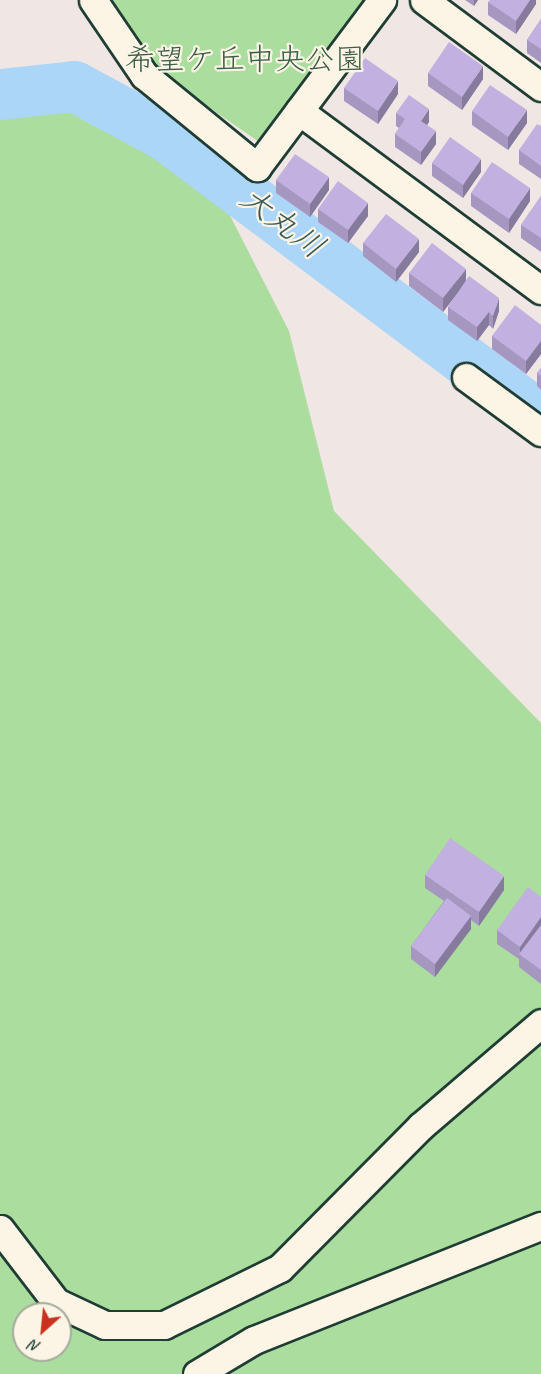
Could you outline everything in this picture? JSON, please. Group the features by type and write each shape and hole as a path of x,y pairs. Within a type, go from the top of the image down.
{"street":[{"path":"93,0 144,75 257,167 382,0"},
{"path":"424,0 541,87"},
{"path":"299,111 541,290"},
{"path":"466,376 541,432"},
{"path":"0,1229 56,1302 105,1325 164,1325 280,1268 422,1126 541,1023"},
{"path":"197,1374 254,1340 541,1226"}],"green space":[{"name":"希望ケ丘中央公園","path":"112,0 368,0 262,144 153,69"},
{"path":"0,90 173,104 289,331 334,511 541,723 541,1374 0,1374"}],"building":[{"path":"490,0 530,0 516,21 488,2"},
{"path":"541,19 541,49 527,40"},
{"path":"449,42 483,66 462,97 428,73"},
{"path":"365,58 398,81 378,111 344,88"},
{"path":"490,85 527,110 508,137 472,111"},
{"path":"409,95 429,109 421,121 436,131 421,152 395,134 405,119 396,113"},
{"path":"537,124 541,126 541,166 519,150"},
{"path":"450,137 481,159 463,185 432,163"},
{"path":"295,154 329,177 310,204 276,180"},
{"path":"492,162 530,188 509,219 471,193"},
{"path":"338,181 368,203 348,230 318,209"},
{"path":"541,196 541,238 521,225"},
{"path":"386,214 419,239 396,269 363,243"},
{"path":"432,243 466,269 443,298 409,273"},
{"path":"469,276 499,298 493,316 489,312 477,327 448,307"},
{"path":"515,305 541,325 541,341 526,361 492,336"},
{"path":"450,838 504,876 479,912 425,875"},
{"path":"528,887 541,897 541,917 520,947 497,930"},
{"path":"447,898 471,916 435,964 411,946"},
{"path":"541,925 541,970 519,954"}],"waterway":[{"name":"大丸川","path":"0,94 74,86 165,135 528,408"}]}
